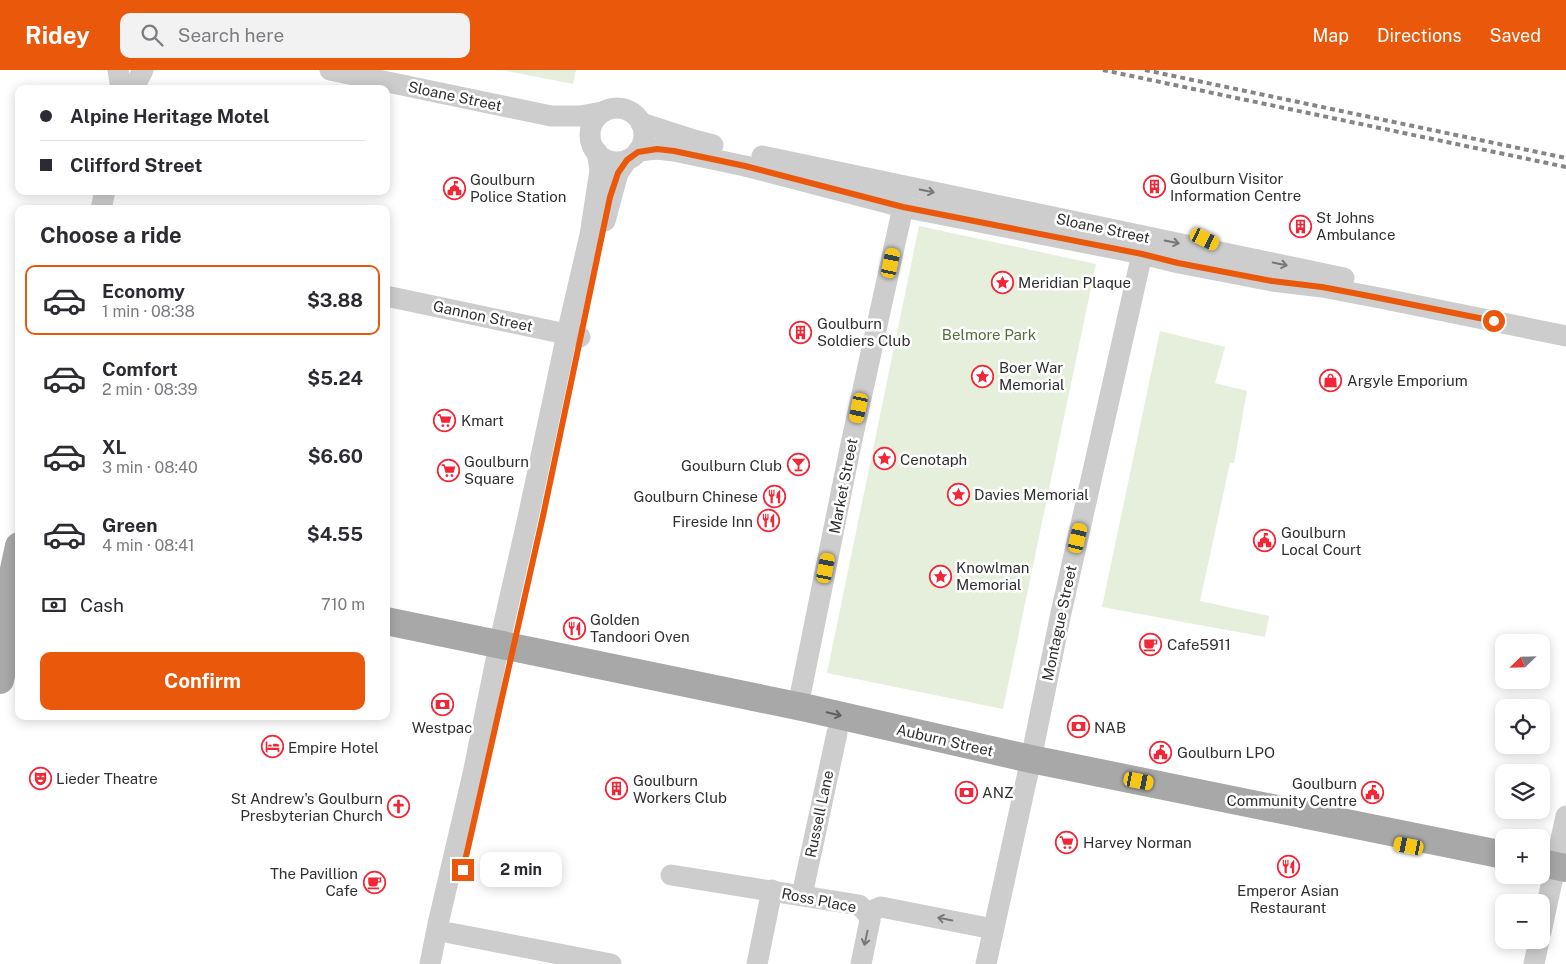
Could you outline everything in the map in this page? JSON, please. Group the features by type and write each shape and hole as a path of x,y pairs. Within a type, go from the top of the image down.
{"main road":[{"path":"0,680 13,638 2,625 12,548"},
{"name":"Auburn Street","path":"390,622 504,652 837,733 1029,765 1495,853"},
{"name":"Auburn Street","path":"390,634 504,652 798,706 1029,765 1495,863"}],"street":[{"path":"118,70 120,85"},
{"path":"135,85 143,70"},
{"name":"Sloane Street","path":"330,70 551,116 580,116 602,112"},
{"path":"437,963 504,652 543,516 600,170 594,145 592,124 602,112 610,108 629,110 642,123 644,135 633,156 618,173 574,336"},
{"name":"Sloane Street","path":"551,116 594,145"},
{"name":"Sloane Street","path":"642,123 694,140 806,166 1566,324"},
{"path":"594,145 603,158 611,161 633,156"},
{"name":"Sloane Street","path":"633,156 657,149 674,151 745,166 903,207 1142,254 1178,263 1272,281 1322,287 1566,336"},
{"path":"806,166 833,178 883,189 900,200 903,207"},
{"name":"Market Street","path":"798,706 851,444 903,207"},
{"path":"1046,216 1068,228 1134,243 1142,254"},
{"path":"1205,239 1233,254"},
{"name":"Montague Street","path":"986,964 1061,613 1142,254"},
{"name":"Gannon Street","path":"390,297 574,336"},
{"name":"Russell Lane","path":"802,895 837,733"},
{"path":"1549,894 1566,816"},
{"name":"Ross Place","path":"671,875 860,905 867,913 881,907 993,928"},
{"path":"757,964 772,890"},
{"path":"861,964 870,920 867,913"},
{"path":"446,928 611,964"},
{"path":"1534,964 1538,949"}],"green space":[{"path":"502,70 576,70 573,84"},
{"name":"Belmore Park","path":"919,226 1096,264 1003,709 827,673"},
{"path":"1160,331 1225,347 1215,383 1247,391 1234,463 1230,463 1200,601 1269,616 1265,637 1102,607"}],"railway":[{"path":"1103,70 1566,167"},
{"path":"1145,70 1566,158"}],"place":[{"name":"Goulburn Visitor Information Centre","path":"1154,187"},
{"name":"Goulburn Police Station","path":"454,188"},
{"name":"St Johns Ambulance","path":"1300,226"},
{"name":"Meridian Plaque","path":"1002,282"},
{"name":"Goulburn Soldiers Club","path":"801,332"},
{"name":"Boer War Memorial","path":"983,376"},
{"name":"Argyle Emporium","path":"1331,380"},
{"name":"Kmart","path":"445,420"},
{"name":"Cenotaph","path":"884,459"},
{"name":"Goulburn Club","path":"798,465"},
{"name":"Goulburn Square","path":"448,470"},
{"name":"Davies Memorial","path":"958,494"},
{"name":"Goulburn Chinese","path":"774,496"},
{"name":"Fireside Inn","path":"769,521"},
{"name":"Goulburn Local Court","path":"1265,541"},
{"name":"Knowlman Memorial","path":"940,576"},
{"name":"Golden Tandoori Oven","path":"574,628"},
{"name":"Cafe5911","path":"1151,644"},
{"name":"Westpac","path":"442,704"},
{"name":"NAB","path":"1078,727"},
{"name":"Empire Hotel","path":"272,747"},
{"name":"Goulburn LPO","path":"1161,752"},
{"name":"Lieder Theatre","path":"40,778"},
{"name":"Goulburn Workers Club","path":"617,789"},
{"name":"ANZ","path":"966,792"},
{"name":"Goulburn Community Centre","path":"1373,792"},
{"name":"St Andrew's Goulburn Presbyterian Church","path":"399,807"},
{"name":"Harvey Norman","path":"1067,842"},
{"name":"Emperor Asian Restaurant","path":"1288,867"},
{"name":"The Pavillion Cafe","path":"374,882"}],"route":[{"path":"463,870 543,516 610,197 618,173 627,160 638,152 657,149 674,151 745,166 903,207 1142,254 1178,263 1272,281 1322,287 1494,321"}]}
